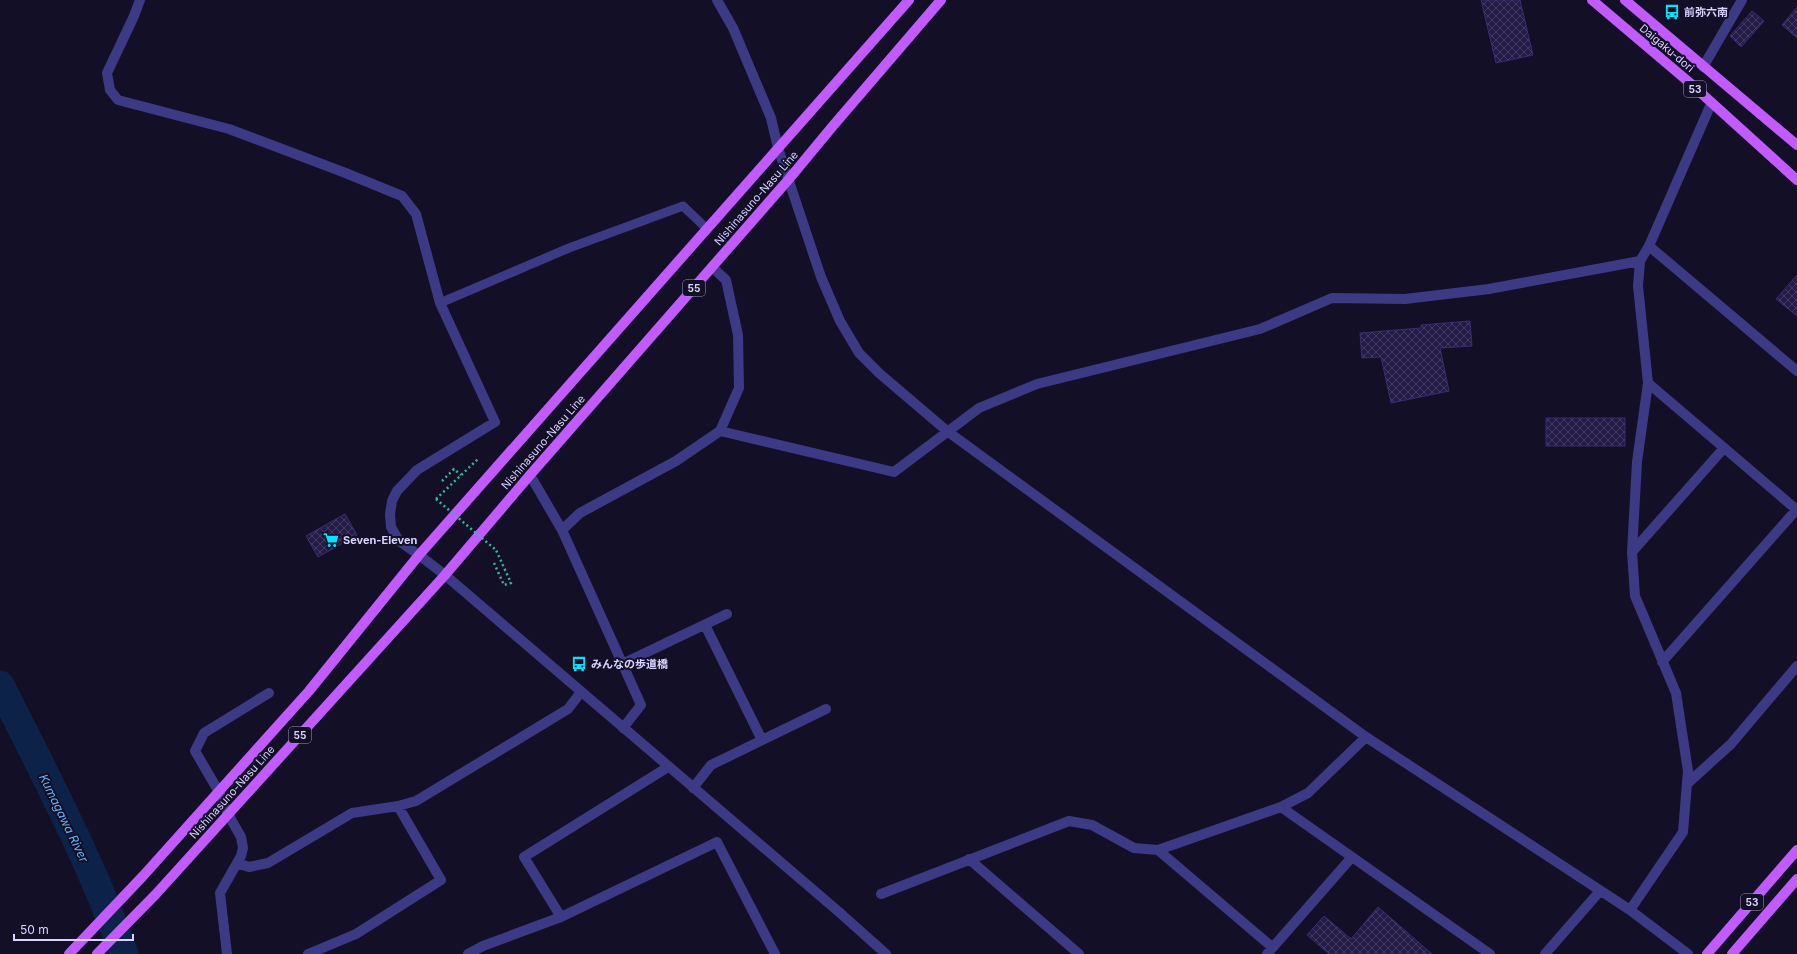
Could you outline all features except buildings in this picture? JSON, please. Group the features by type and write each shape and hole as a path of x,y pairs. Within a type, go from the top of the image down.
{"main road":[{"name":"Nishinasuno-Nasu Line","path":"72,951 143,876 309,691 419,555 706,228 909,0"},
{"name":"Nishinasuno-Nasu Line","path":"97,954 156,894 445,575 530,475 789,179 941,0"},
{"name":"Daigaku-dori","path":"1592,0 1690,84 1797,180"},
{"name":"Daigaku-dori","path":"1625,0 1797,146"},
{"name":"53","path":"1707,954 1797,850"},
{"name":"53","path":"1732,954 1797,879"}],"street":[{"path":"140,0 107,73 110,90 118,100 229,129 343,172 402,196 416,214 440,303 495,422 417,470 398,491 392,501 390,514 391,527 399,541 445,575 839,912 886,954"},
{"path":"717,0 733,28 771,118 778,148 821,277 840,321 859,352 879,373 947,431 1366,737 1630,910 1688,954"},
{"path":"1703,67 1742,0"},
{"path":"1630,910 1683,832 1688,771 1676,693 1635,596 1632,552 1637,462 1648,383 1638,286 1640,260 1649,246 1711,104"},
{"path":"1649,246 1797,371"},
{"path":"720,431 894,472 979,408 1037,384 1260,329 1332,298 1413,298 1489,289 1640,260"},
{"path":"562,530 580,513 676,461 720,431 739,388 738,335 726,280 712,267"},
{"path":"1648,383 1797,509 1662,662"},
{"path":"1632,552 1724,448"},
{"path":"530,475 562,530 641,705 623,728"},
{"path":"622,664 727,614"},
{"path":"705,625 762,740"},
{"path":"1687,784 1731,744 1797,666"},
{"path":"237,863 249,868 268,863 352,813 398,806 416,801 568,709 581,692"},
{"path":"227,954 220,893 241,856 243,848 241,837 228,814 219,792 195,751 204,733 269,693"},
{"path":"693,788 711,765 826,709"},
{"path":"881,894 1069,821 1092,825 1134,848 1158,850 1281,807 1308,793 1366,737"},
{"path":"561,917 524,857 668,767"},
{"path":"308,954 356,934 441,880 398,806"},
{"path":"1281,807 1490,954"},
{"path":"468,954 483,946 561,917 717,842 775,954"},
{"path":"1158,850 1270,951 1352,857"},
{"path":"969,859 1079,954"},
{"path":"1545,954 1600,891"}],"lane":[{"path":"440,303 569,248 683,206 706,228"}],"path":[{"path":"478,459 436,499 496,550 511,583 504,585 494,563"},
{"path":"442,481 454,469 461,475"}],"waterway":[{"name":"Kumagawa River","path":"0,685 82,851 124,954"}],"place":[{"name":"前弥六南","path":"1672,12"},
{"name":"Seven-Eleven","path":"331,540"},
{"name":"みんなの歩道橋","path":"579,664"}]}
